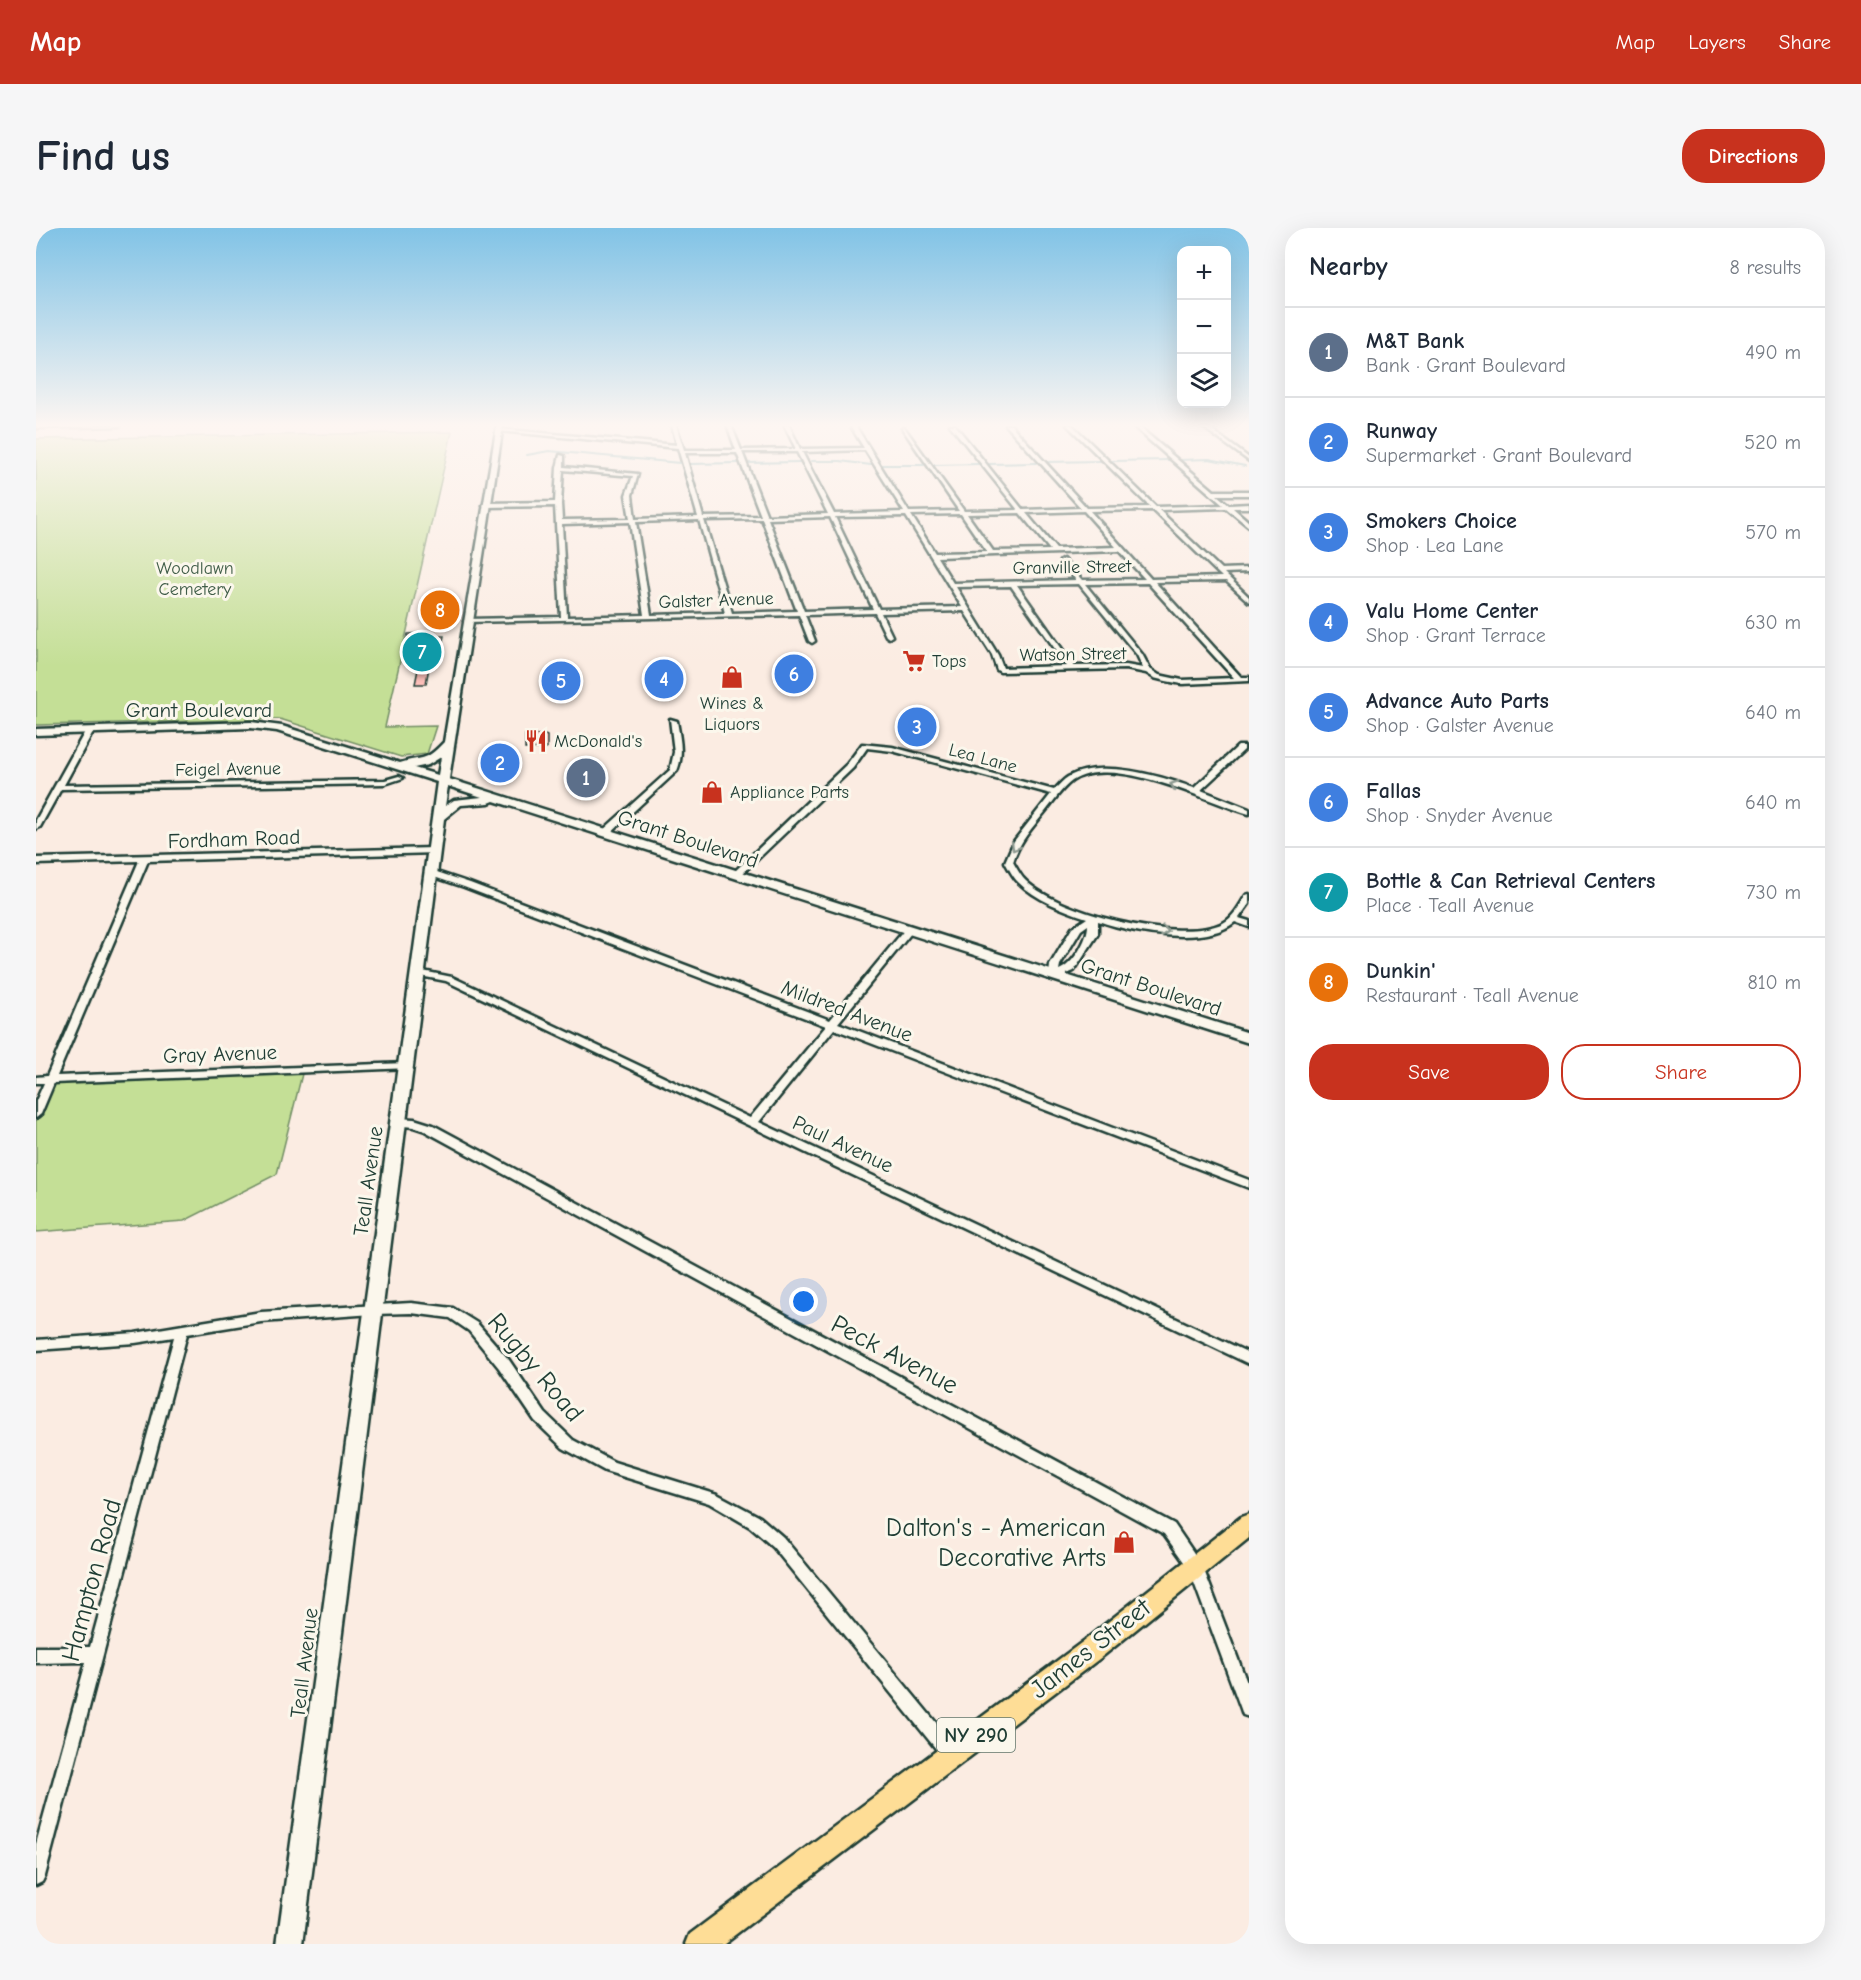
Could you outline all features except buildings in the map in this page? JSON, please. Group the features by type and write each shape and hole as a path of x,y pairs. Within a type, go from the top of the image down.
{"main road":[{"name":"James Street","path":"700,1944 1094,1648 1249,1524"}],"street":[{"name":"Teall Avenue","path":"290,1944 442,780 486,505"},
{"path":"558,505 564,619"},
{"path":"631,505 648,617"},
{"path":"697,505 729,615"},
{"path":"759,505 812,641"},
{"path":"827,505 889,636"},
{"path":"901,505 967,609"},
{"path":"957,505 991,553"},
{"path":"1016,505 1054,551"},
{"path":"1081,505 1240,680"},
{"path":"1152,505 1249,600"},
{"path":"1228,506 1249,525"},
{"path":"560,522 1249,506"},
{"path":"932,555 1121,549"},
{"path":"1063,561 1140,655 1147,671"},
{"path":"1220,571 1249,570"},
{"name":"Granville Street","path":"951,585 1227,579"},
{"path":"1012,583 1072,668"},
{"name":"Galster Avenue","path":"467,621 967,609"},
{"name":"Watson Street","path":"967,609 995,655 1000,670 1126,667 1147,671 1164,680 1249,679"},
{"path":"605,833 674,771 679,753 673,722"},
{"name":"Grant Boulevard","path":"36,732 269,726 1249,1038"},
{"path":"36,826 90,730"},
{"path":"393,764 427,763 437,757 449,741"},
{"name":"Lea Lane","path":"737,874 850,766 865,746 892,749 1057,793"},
{"path":"1194,792 1241,748"},
{"path":"1249,812 1145,775 1105,771 1076,776 1057,793 1018,840 1010,854 1009,862 1011,869 1031,890 1065,908 1093,918 1140,928 1189,933 1216,929 1233,919 1249,897"},
{"name":"Feigel Avenue","path":"58,787 385,782 399,778"},
{"path":"438,818 449,808 464,800 507,801"},
{"name":"Fordham Road","path":"36,861 434,851"},
{"path":"36,1114 144,859"},
{"name":"Mildred Avenue","path":"431,873 1249,1184"},
{"path":"1093,918 1093,934 1071,969 1054,976 1055,965 1077,928 1093,918"},
{"path":"1233,919 1249,924"},
{"path":"752,1123 909,930"},
{"name":"Paul Avenue","path":"418,973 449,979 1249,1359"},
{"name":"Gray Avenue","path":"36,1080 406,1066"},
{"name":"Peck Avenue","path":"398,1122 414,1123 429,1128 1169,1529 1195,1565 1249,1709"},
{"name":"Rugby Road","path":"36,1345 135,1338 261,1317 373,1309 411,1308 453,1313 462,1317 504,1364 540,1417 568,1444 610,1467 712,1498 755,1522 778,1542 951,1754"},
{"name":"Hampton Road","path":"36,1876 182,1330"},
{"path":"36,1654 96,1654"}],"green space":[{"name":"Woodlawn Cemetery","path":"36,505 435,505 385,727 436,726 427,754 401,757 280,719 36,725"},
{"path":"303,1070 277,1174 184,1221 36,1232 36,1114 50,1080"}],"place":[{"name":"Dunkin'","path":"440,610"},
{"name":"Bottle & Can Retrieval Centers","path":"422,652"},
{"name":"Tops","path":"914,661"},
{"name":"Fallas","path":"794,674"},
{"name":"Wines & Liquors","path":"732,677"},
{"name":"Valu Home Center","path":"664,679"},
{"name":"Advance Auto Parts","path":"561,681"},
{"name":"Smokers Choice","path":"917,727"},
{"name":"McDonald's","path":"536,741"},
{"name":"Runway","path":"500,763"},
{"name":"M&T Bank","path":"586,778"},
{"name":"Appliance Parts","path":"712,792"},
{"name":"Dalton's - American Decorative Arts","path":"1124,1542"}]}
